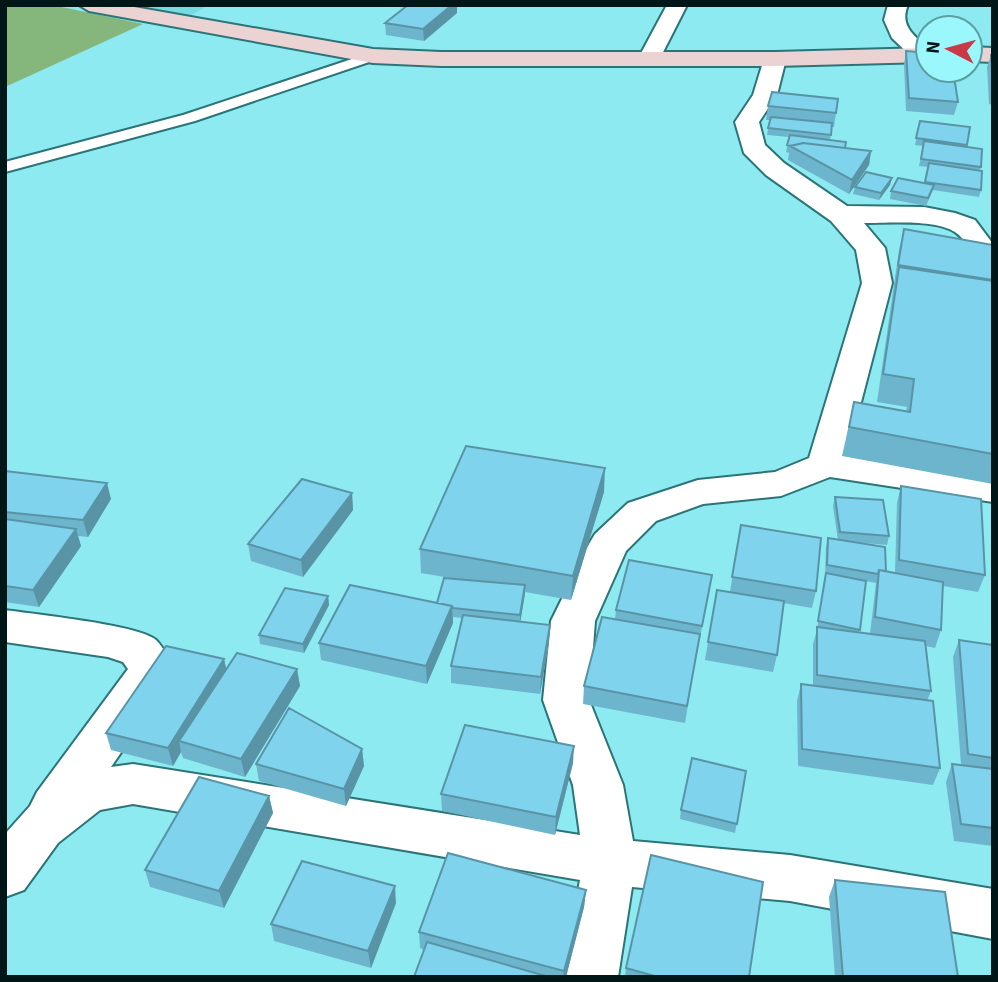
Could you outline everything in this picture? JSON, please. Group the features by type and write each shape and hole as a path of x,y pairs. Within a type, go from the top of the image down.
{"street":[{"path":"89,5 373,56 441,59 775,59 914,55"},
{"path":"650,57 677,5"},
{"path":"898,5 894,10 894,23 902,37 914,46"},
{"path":"775,59 765,95 747,122 753,148 775,169 842,215 870,248 877,283 826,465"},
{"path":"842,215 923,216 964,225 972,233 978,246 993,258"},
{"path":"590,977 610,862 598,785 566,699 573,621 609,544 642,512 698,492 781,484 826,465 993,490"},
{"path":"5,626 108,641 139,650 151,668 139,691 5,874"},
{"path":"40,828 88,791 133,784 362,820 488,844 610,862 790,878 993,914"}],"lane":[{"path":"5,167 189,118 373,56"}],"shaded area":[{"path":"128,5 209,5 188,17"}],"green space":[{"path":"5,5 52,5 143,24 5,87"}],"building":[{"path":"408,5 452,5 423,29 385,23"},
{"path":"906,51 914,52 914,84 955,84 958,102 909,98"},
{"path":"991,55 993,55 993,91"},
{"path":"772,92 838,99 836,113 768,106"},
{"path":"771,117 832,123 831,135 768,128"},
{"path":"920,121 970,127 967,145 916,138"},
{"path":"790,135 846,142 845,148 803,143 791,146 787,145"},
{"path":"924,141 982,149 981,167 921,159"},
{"path":"803,143 871,151 852,180 790,146"},
{"path":"929,163 982,171 981,190 925,182"},
{"path":"866,172 892,178 881,193 855,187"},
{"path":"898,178 934,185 928,198 891,191"},
{"path":"904,229 993,245 993,280 898,265"},
{"path":"899,267 993,281 993,454 849,427 854,402 910,412 914,379 883,374"},
{"path":"466,446 605,468 573,576 420,549"},
{"path":"5,471 107,483 83,520 5,512"},
{"path":"302,479 352,493 301,560 248,544"},
{"path":"901,486 981,499 985,575 899,560"},
{"path":"835,497 883,500 889,536 840,532"},
{"path":"5,519 76,529 33,590 5,586"},
{"path":"741,525 821,538 816,591 732,577"},
{"path":"828,538 885,547 886,571 879,570 878,574 827,565"},
{"path":"629,560 712,575 702,626 616,610"},
{"path":"879,570 943,582 941,630 875,617"},
{"path":"826,573 866,581 860,630 818,621"},
{"path":"444,578 525,585 520,615 453,608 437,603"},
{"path":"350,585 452,606 426,666 319,643"},
{"path":"285,588 328,596 303,644 259,635"},
{"path":"717,590 784,601 777,655 708,642"},
{"path":"463,615 550,625 541,677 451,666"},
{"path":"602,617 700,634 687,706 584,686"},
{"path":"817,627 925,641 931,691 817,675"},
{"path":"959,640 993,645 993,758 968,754"},
{"path":"166,646 224,659 168,748 106,733"},
{"path":"237,653 297,669 241,759 179,741"},
{"path":"801,684 933,701 940,768 802,749"},
{"path":"289,708 362,749 344,789 256,764"},
{"path":"465,725 574,746 556,817 441,794"},
{"path":"692,758 746,771 737,824 681,810"},
{"path":"952,764 993,769 993,828 961,824"},
{"path":"199,777 269,796 219,891 145,870"},
{"path":"448,853 586,890 564,971 419,932"},
{"path":"651,855 763,882 749,977 658,977 626,968"},
{"path":"302,861 395,886 368,951 271,924"},
{"path":"835,880 945,892 958,977 843,977"},
{"path":"427,942 549,977 414,977"}]}
